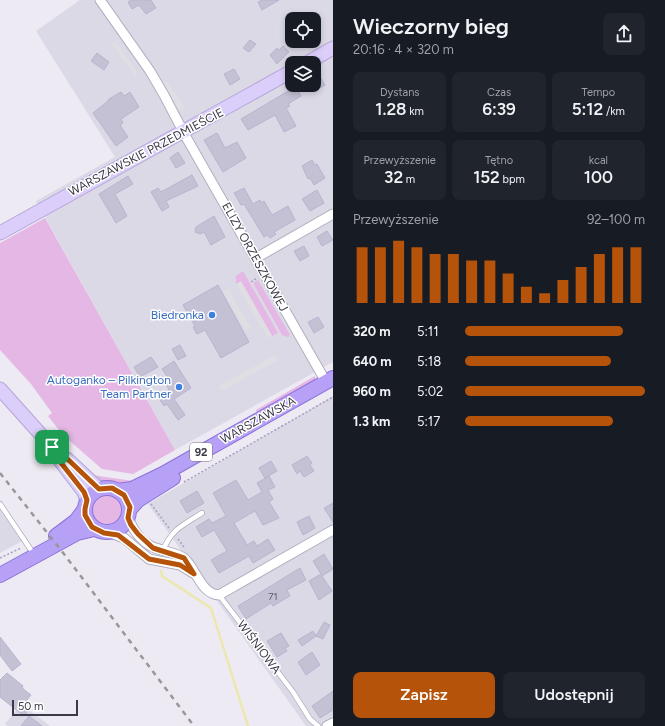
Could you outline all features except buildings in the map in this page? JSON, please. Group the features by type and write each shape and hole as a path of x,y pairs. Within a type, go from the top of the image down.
{"main road":[{"name":"WARSZAWSKA","path":"118,491 132,489 157,477 329,384"},
{"name":"WARSZAWSKA","path":"129,514 138,500 329,384"},
{"name":"92","path":"99,489 106,488 118,491"},
{"path":"0,567 30,548 72,525 94,493 99,489"},
{"path":"118,491 128,500 129,514"},
{"path":"86,505 88,521 94,528 104,533 111,533"},
{"name":"92","path":"111,533 123,526 129,514"},
{"path":"0,575 77,533 94,528"}],"street":[{"name":"ELIZY ORZESZKOWEJ","path":"100,0 150,71 329,384"},
{"path":"319,56 333,48"},
{"name":"WARSZAWSKIE PRZEDMIEŚCIE","path":"0,233 285,75"},
{"path":"256,258 333,214"},
{"path":"0,389 52,447 58,450 99,489"},
{"path":"52,447 54,454 84,492 86,505"},
{"name":"WIŚNIOWA","path":"129,514 134,530 145,541 153,548 184,558 194,574 211,593 220,595"},
{"path":"220,595 333,530"},
{"name":"WIŚNIOWA","path":"111,533 124,538 149,559 180,565 194,574"},
{"path":"327,726 333,723"}],"lane":[{"path":"0,504 30,548"},
{"path":"163,550 168,539 173,533 202,513"},
{"name":"WIŚNIOWA","path":"220,595 293,692 310,719 318,726"}],"path":[{"path":"251,282 259,278"},
{"path":"182,483 333,397"},
{"path":"147,503 149,502 187,552"},
{"path":"0,558 14,550 30,548"}],"shaded area":[{"path":"80,0 333,0 333,362 175,450 36,201 115,157 36,31"},
{"path":"115,41 138,74 135,76 112,44"},
{"path":"166,81 184,107 179,111 162,84"},
{"path":"45,218 175,450 133,474 102,469 63,435 48,416 52,413 31,384 0,350 0,243"},
{"path":"243,271 278,333 272,336 241,282 236,284 236,276"},
{"path":"258,280 290,335 288,337 282,335 253,283"},
{"path":"241,281 272,336 268,338 236,284"},
{"path":"228,289 251,328 246,331 223,292"},
{"path":"275,355 278,360 222,391 219,386"},
{"path":"315,376 315,381 284,400 257,413 256,410"},
{"path":"333,396 333,726 306,726 148,504"},
{"path":"92,475 133,481 123,486 98,482"},
{"path":"110,492 120,497 124,503 124,517 120,523 114,527 104,528 94,523 90,517 89,507 94,497 100,493"},
{"path":"0,507 24,540 0,553"},
{"path":"19,707 27,713 29,710 50,726 8,726 5,724"}],"waterway":[{"path":"161,571 162,576 211,608 248,726"}],"railway":[{"path":"0,473 64,554 194,726"}],"place":[{"name":"Biedronka","path":"212,315"},
{"name":"Autoganko – Pilkington Team Partner","path":"179,387"}],"route":[{"path":"52,447 58,450 99,489 112,488 124,495 128,500 130,507 130,514 128,518 138,534 148,545 153,548 170,552 184,558 194,574 180,565 149,559 124,538 111,533 97,531 92,527 85,515 87,500 84,492 54,454 52,447"}]}
